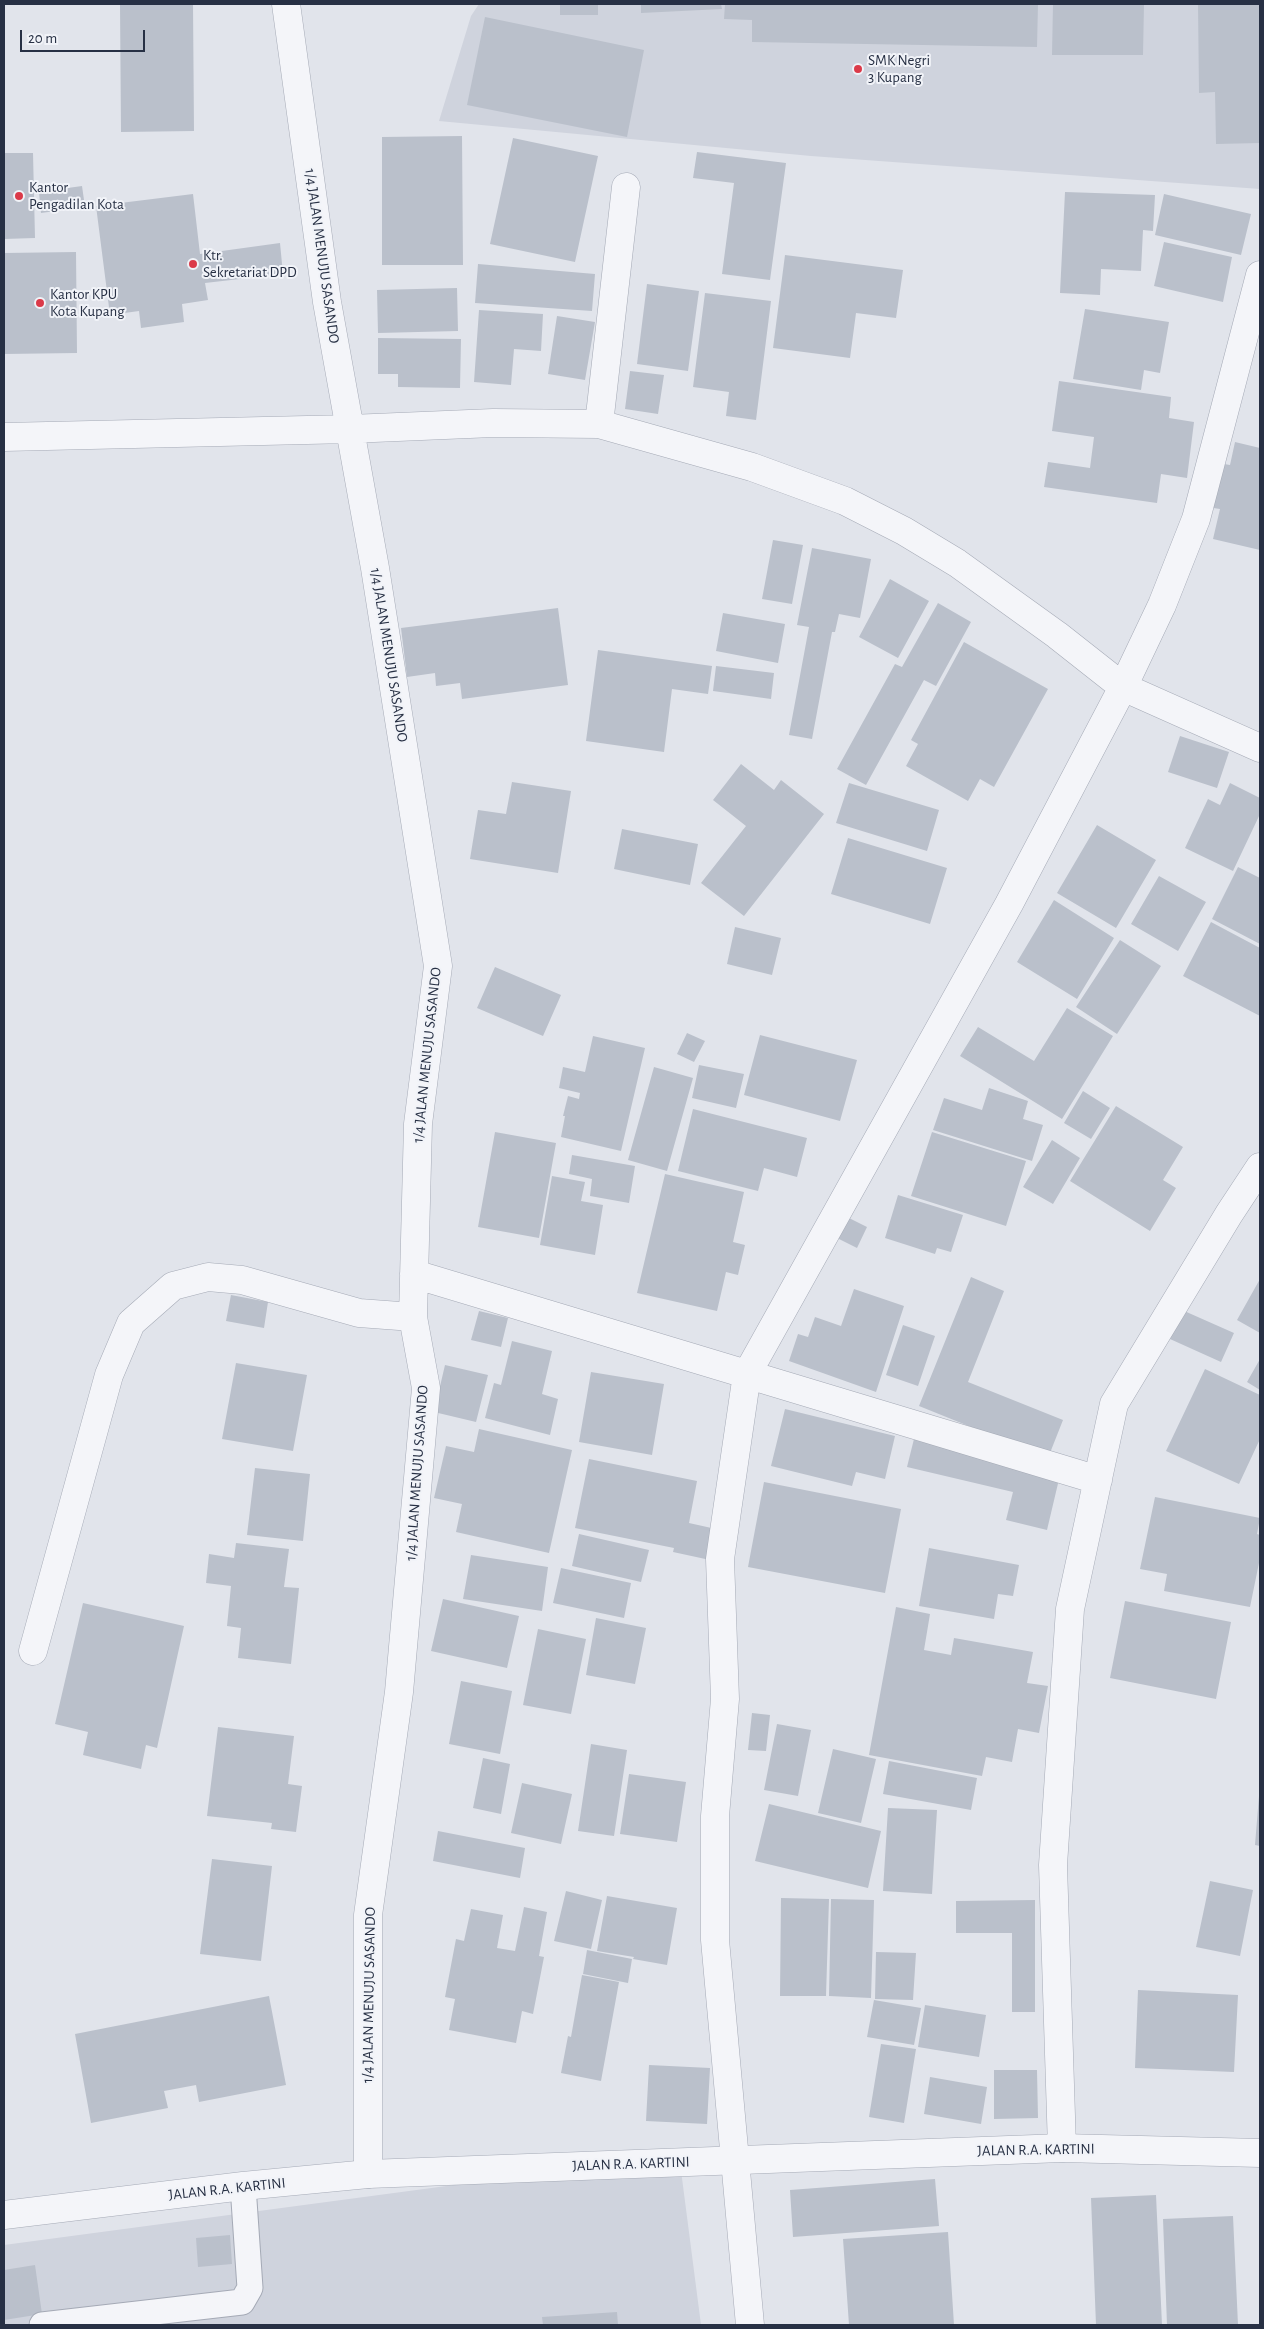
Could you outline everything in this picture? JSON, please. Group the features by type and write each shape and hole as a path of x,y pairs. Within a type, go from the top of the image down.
{"street":[{"name":"1/4 JALAN MENUJU SASANDO","path":"286,4 327,302 376,568 438,966 418,1124 413,1317 426,1388 399,1692 368,1915 368,2174"},
{"path":"599,424 626,187"},
{"path":"750,2325 715,1940 715,1816 725,1699 720,1559 747,1374 1009,904 1123,687 1162,605 1196,519 1260,275"},
{"path":"4,436 350,429 493,423 599,424 752,466 845,501 904,530 957,563 1057,635 1123,687 1260,748"},
{"path":"1062,2148 1053,1865 1070,1609 1114,1404 1229,1214 1260,1167"},
{"path":"414,1274 1098,1480"},
{"path":"34,1651 109,1375 131,1323 173,1286 208,1276 242,1280 359,1313 413,1317"},
{"name":"JALAN R.A. KARTINI","path":"4,2215 243,2186 368,2174 1062,2148 1260,2153"}],"lane":[{"path":"42,2325 242,2302 250,2288 243,2186"}],"shaded area":[{"name":"SMK Negri 3 Kupang","path":"479,4 1260,4 1260,189 811,156 439,121 471,16"},
{"path":"679,2155 701,2325 4,2325 4,2245"}],"building":[{"path":"120,4 193,4 194,131 121,132"},
{"path":"560,4 598,4 598,15 560,15"},
{"path":"641,4 721,4 722,9 641,13"},
{"path":"725,4 1038,4 1037,47 752,42 752,20 724,19"},
{"path":"1053,4 1144,4 1143,55 1052,55"},
{"path":"1198,4 1260,4 1260,143 1216,144 1215,92 1199,93"},
{"path":"485,17 644,50 627,137 467,105"},
{"path":"462,136 463,265 382,265 382,137"},
{"path":"513,138 598,156 575,262 490,244"},
{"path":"697,152 786,163 770,280 722,274 734,183 693,178"},
{"name":"Kantor Pengadilan Kota","path":"4,153 33,153 35,238 4,239"},
{"path":"82,186 85,207 41,213 39,192"},
{"path":"1065,192 1155,195 1153,231 1143,230 1141,271 1101,269 1100,295 1060,293"},
{"name":"Ktr. Sekretariat DPD","path":"193,194 200,254 280,243 283,274 205,283 208,300 182,304 184,322 141,328 139,311 110,315 96,206"},
{"path":"1164,194 1251,214 1241,255 1155,235"},
{"path":"1164,242 1232,257 1223,302 1154,286"},
{"name":"Kantor KPU Kota Kupang","path":"76,252 77,353 4,354 4,253"},
{"path":"785,255 903,270 896,318 856,313 850,358 773,348"},
{"path":"478,264 595,274 592,311 475,303"},
{"path":"647,284 699,291 688,371 637,364"},
{"path":"457,288 458,331 378,333 377,290"},
{"path":"705,293 771,301 756,420 726,416 729,392 693,387"},
{"path":"1085,309 1169,322 1160,373 1144,370 1141,390 1073,379"},
{"path":"479,310 543,314 541,351 514,349 511,385 474,382"},
{"path":"557,316 595,322 585,380 548,374"},
{"path":"378,338 461,339 460,388 398,387 398,374 378,374"},
{"path":"630,371 664,375 658,414 625,409"},
{"path":"1059,381 1171,397 1169,418 1194,422 1187,478 1161,474 1157,503 1044,487 1048,462 1090,468 1094,437 1052,431"},
{"path":"1235,442 1260,448 1260,550 1213,539 1220,509 1207,507 1218,463 1230,465"},
{"path":"773,540 803,545 792,604 762,599"},
{"path":"812,548 871,559 860,618 839,614 835,632 832,632 812,739 789,735 809,627 797,625"},
{"path":"890,579 929,601 898,658 859,637"},
{"path":"938,603 971,622 936,686 924,680 866,785 837,769 895,664 902,667"},
{"path":"558,608 568,685 462,699 460,683 436,686 435,673 407,677 401,628"},
{"path":"723,613 785,624 778,663 716,651"},
{"path":"964,642 1048,689 994,787 980,779 968,801 906,766 918,744 911,740"},
{"path":"598,650 712,666 708,694 672,689 664,752 586,741"},
{"path":"716,666 774,673 771,699 713,691"},
{"path":"1180,736 1229,752 1217,788 1168,772"},
{"path":"741,764 774,790 781,780 824,814 744,916 701,883 746,826 713,800"},
{"path":"512,782 571,791 558,873 470,859 478,810 506,814"},
{"path":"849,783 939,810 927,851 836,823"},
{"path":"1230,783 1260,798 1260,814 1233,871 1185,848 1208,799 1220,805"},
{"path":"1097,825 1156,860 1116,928 1057,893"},
{"path":"622,829 698,844 690,885 614,869"},
{"path":"848,838 947,868 930,924 831,894"},
{"path":"1238,867 1260,878 1260,944 1212,919"},
{"path":"1159,876 1206,902 1178,951 1131,924"},
{"path":"1054,900 1114,938 1077,999 1017,962"},
{"path":"1211,922 1260,948 1260,1016 1183,976"},
{"path":"735,927 781,938 772,975 727,964"},
{"path":"1120,940 1161,966 1117,1034 1076,1007"},
{"path":"495,967 561,995 543,1036 477,1008"},
{"path":"1067,1008 1113,1036 1062,1119 960,1056 978,1027 1034,1061"},
{"path":"687,1033 705,1041 694,1062 677,1054"},
{"path":"760,1035 857,1060 840,1121 744,1095"},
{"path":"593,1036 645,1048 621,1151 561,1137 565,1116 563,1116 568,1096 579,1099 580,1093 559,1088 563,1067 585,1072"},
{"path":"699,1065 744,1074 736,1108 692,1098"},
{"path":"654,1067 693,1078 667,1171 628,1160"},
{"path":"989,1088 1028,1101 1023,1119 1043,1125 1032,1161 933,1130 944,1098 982,1110"},
{"path":"1083,1091 1110,1108 1091,1139 1064,1123"},
{"path":"1116,1106 1183,1147 1163,1180 1176,1188 1150,1231 1070,1181"},
{"path":"693,1109 807,1138 797,1177 764,1168 758,1191 678,1171"},
{"path":"495,1132 556,1143 539,1238 478,1227"},
{"path":"932,1132 1026,1161 1006,1226 911,1196"},
{"path":"1052,1140 1080,1158 1053,1204 1023,1187"},
{"path":"572,1155 635,1166 629,1203 590,1196 592,1179 569,1174"},
{"path":"665,1174 744,1192 733,1242 745,1245 738,1275 726,1272 717,1311 637,1293"},
{"path":"552,1176 585,1182 581,1201 603,1205 595,1255 540,1245"},
{"path":"898,1195 963,1215 951,1252 937,1248 935,1254 885,1238"},
{"path":"845,1216 867,1227 857,1248 835,1237"},
{"path":"971,1277 1004,1291 968,1382 1063,1420 1048,1458 919,1406"},
{"path":"1260,1279 1260,1333 1237,1320"},
{"path":"854,1289 904,1306 876,1392 789,1361 798,1334 808,1337 815,1317 841,1326"},
{"path":"231,1295 268,1302 264,1328 226,1321"},
{"path":"1182,1310 1234,1333 1221,1362 1170,1339"},
{"path":"479,1311 508,1318 501,1347 471,1340"},
{"path":"903,1325 935,1336 918,1386 886,1375"},
{"path":"512,1341 552,1351 542,1394 558,1399 550,1435 485,1418 494,1383 501,1385"},
{"path":"1260,1359 1260,1390 1247,1382"},
{"path":"236,1363 307,1375 293,1451 222,1439"},
{"path":"445,1365 488,1375 476,1422 434,1412"},
{"path":"1205,1369 1260,1395 1260,1439 1239,1484 1166,1451"},
{"path":"591,1372 664,1384 652,1455 579,1442"},
{"path":"785,1409 895,1436 885,1479 856,1472 852,1486 771,1466"},
{"path":"479,1429 572,1450 549,1553 456,1532 462,1504 434,1498 446,1446 474,1452"},
{"path":"914,1439 1060,1475 1047,1530 1006,1520 1013,1492 907,1467"},
{"path":"589,1459 697,1481 689,1523 716,1529 710,1560 673,1552 674,1548 575,1528"},
{"path":"255,1468 310,1474 303,1541 247,1535"},
{"path":"764,1482 901,1509 885,1593 748,1567"},
{"path":"1155,1497 1260,1518 1257,1534 1260,1535 1260,1558 1250,1607 1164,1591 1167,1574 1140,1569"},
{"path":"579,1534 649,1550 641,1582 572,1566"},
{"path":"236,1543 289,1549 284,1587 299,1588 291,1664 238,1658 241,1628 227,1626 231,1586 206,1583 209,1554 234,1558"},
{"path":"929,1548 1019,1565 1013,1596 998,1594 994,1619 919,1606"},
{"path":"471,1555 548,1567 542,1611 463,1599"},
{"path":"561,1568 631,1583 624,1618 553,1603"},
{"path":"443,1599 519,1616 507,1668 431,1651"},
{"path":"1125,1601 1231,1622 1216,1699 1110,1678"},
{"path":"83,1603 184,1626 157,1748 146,1745 141,1769 83,1755 88,1732 55,1724"},
{"path":"896,1607 930,1614 924,1650 951,1655 954,1638 1033,1652 1027,1683 1048,1686 1039,1733 1018,1729 1012,1762 986,1757 982,1776 869,1755"},
{"path":"596,1618 646,1628 635,1684 586,1675"},
{"path":"538,1629 586,1639 571,1714 523,1705"},
{"path":"461,1681 512,1691 500,1754 449,1744"},
{"path":"752,1713 770,1715 766,1751 748,1750"},
{"path":"777,1724 811,1730 798,1796 764,1790"},
{"path":"218,1727 294,1736 288,1784 302,1786 296,1832 271,1829 272,1823 207,1816"},
{"path":"591,1744 627,1750 614,1836 578,1831"},
{"path":"833,1749 876,1759 861,1823 818,1813"},
{"path":"483,1758 510,1764 501,1814 473,1808"},
{"path":"889,1761 977,1778 971,1810 883,1794"},
{"path":"629,1774 686,1782 677,1842 620,1834"},
{"path":"522,1783 572,1794 561,1844 511,1833"},
{"path":"1260,1796 1260,1846 1255,1845"},
{"path":"769,1804 881,1831 868,1888 755,1861"},
{"path":"888,1808 937,1810 932,1894 883,1891"},
{"path":"438,1831 525,1848 520,1878 433,1861"},
{"path":"212,1859 272,1866 261,1961 200,1954"},
{"path":"1210,1881 1253,1890 1240,1956 1196,1947"},
{"path":"566,1891 602,1900 591,1949 554,1941"},
{"path":"607,1896 677,1908 667,1965 597,1951"},
{"path":"781,1898 829,1899 826,1996 780,1996"},
{"path":"831,1899 874,1900 871,1998 829,1996"},
{"path":"1035,1900 1035,2012 1012,2012 1012,1933 956,1933 956,1901"},
{"path":"524,1907 547,1912 539,1956 544,1957 533,2014 522,2011 516,2043 449,2030 455,1999 445,1997 456,1939 464,1941 471,1909 503,1915 497,1948 515,1951"},
{"path":"587,1950 632,1959 628,1983 583,1974"},
{"path":"876,1952 916,1953 913,2000 875,1999"},
{"path":"582,1975 619,1982 601,2081 561,2073 568,2036 571,2037"},
{"path":"1138,1990 1238,1995 1234,2072 1135,2068"},
{"path":"269,1996 286,2085 199,2102 196,2085 164,2091 168,2108 91,2123 75,2034"},
{"path":"874,2000 921,2008 914,2045 867,2037"},
{"path":"925,2005 986,2015 979,2057 918,2047"},
{"path":"881,2044 916,2049 904,2123 869,2117"},
{"path":"649,2065 710,2068 707,2124 646,2121"},
{"path":"994,2070 1037,2070 1038,2118 994,2119"},
{"path":"930,2077 987,2087 981,2124 924,2114"},
{"path":"935,2179 939,2226 793,2237 790,2190"},
{"path":"1156,2195 1162,2325 1096,2325 1091,2198"},
{"path":"1233,2216 1238,2325 1167,2325 1163,2219"},
{"path":"948,2232 954,2325 849,2325 843,2239"},
{"path":"230,2235 232,2264 198,2267 196,2238"},
{"path":"35,2265 42,2314 4,2320 4,2270"},
{"path":"617,2312 618,2325 543,2325 542,2317"}],"place":[{"name":"SMK Negri 3 Kupang","path":"858,69"},
{"name":"Kantor Pengadilan Kota","path":"19,196"},
{"name":"Ktr. Sekretariat DPD","path":"193,264"},
{"name":"Kantor KPU Kota Kupang","path":"40,303"}]}
